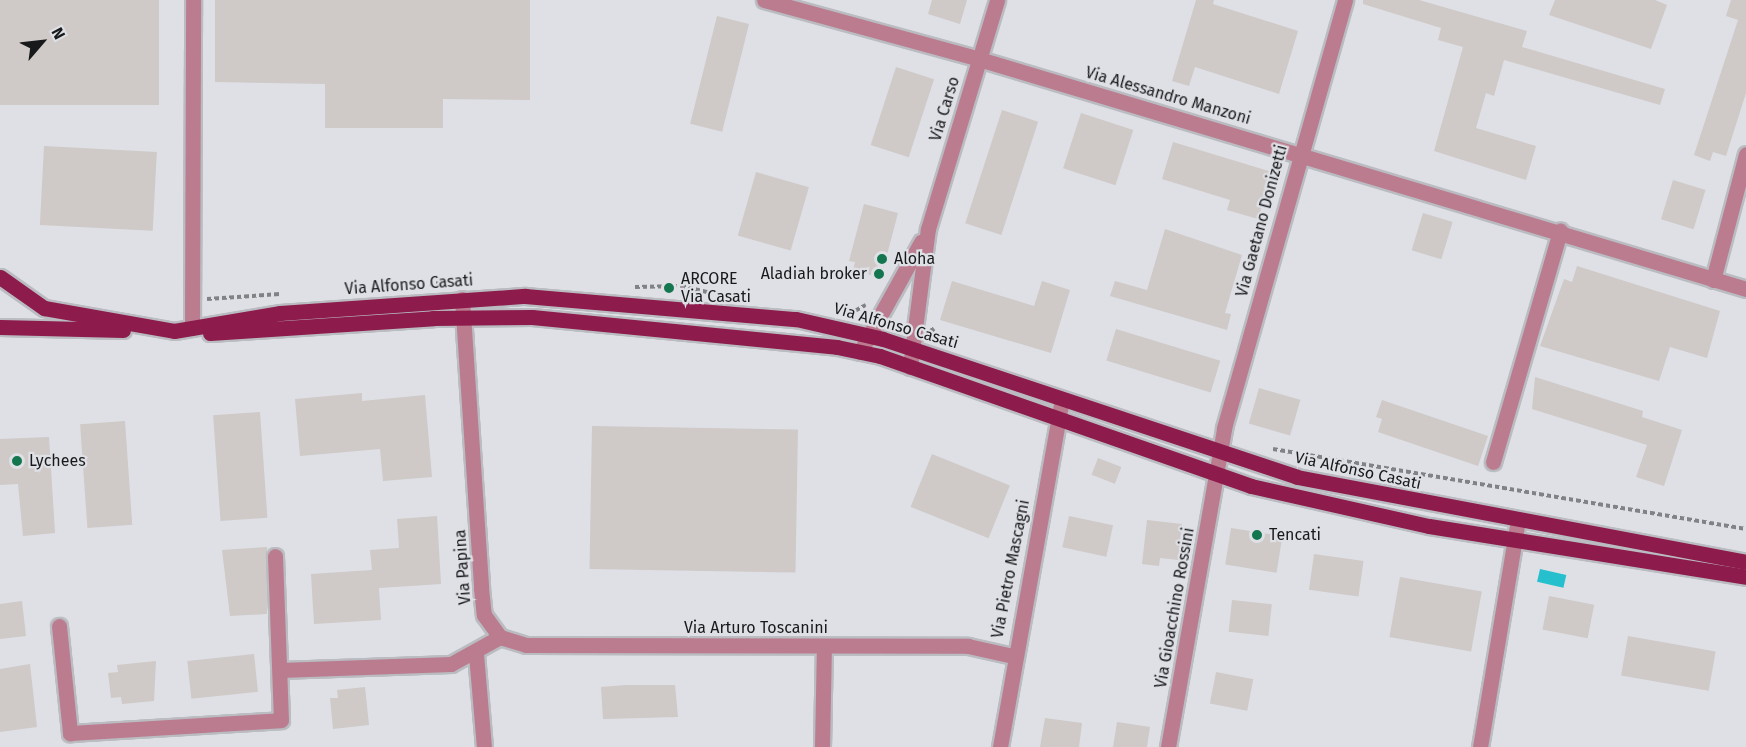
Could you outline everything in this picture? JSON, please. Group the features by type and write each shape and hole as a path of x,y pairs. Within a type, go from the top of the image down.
{"main road":[{"path":"0,277 44,308 174,331"},
{"name":"Via Alfonso Casati","path":"174,331 280,313 462,299 593,300 796,320 873,335 1219,453 1340,487 1746,562"},
{"name":"Via Alfonso Casati","path":"0,327 283,331 463,317 638,324 860,352 910,367 1218,475 1350,510 1746,577"}],"street":[{"path":"192,328 193,0"},
{"name":"Via Alessandro Manzoni","path":"764,0 979,59 1299,153 1746,289"},
{"name":"Via Carso","path":"910,367 910,347 928,229 997,0"},
{"name":"Via Gaetano Donizetti","path":"1218,475 1219,453 1299,153 1345,0"},
{"path":"1713,279 1746,154"},
{"name":"Via Carso","path":"860,352 873,335 928,229"},
{"path":"1493,462 1560,231"},
{"name":"Via Papina","path":"462,299 484,615 500,637"},
{"name":"Via Pietro Mascagni","path":"1000,747 1013,656 1062,399"},
{"name":"Via Gioacchino Rossini","path":"1168,747 1218,475"},
{"path":"1480,747 1518,520"},
{"path":"59,626 70,733 281,720 275,555"},
{"path":"280,670 451,664 476,654 500,637"},
{"name":"Via Arturo Toscanini","path":"500,637 526,645 968,646 1013,656"},
{"path":"822,747 824,646"},
{"path":"476,654 484,747"}],"water":[{"path":"1540,569 1566,575 1563,588 1537,582"}],"building":[{"path":"0,0 159,0 159,105 0,105"},
{"path":"215,0 530,0 530,100 443,99 443,128 325,128 325,84 215,82"},
{"path":"932,0 967,0 960,24 928,14"},
{"path":"1196,0 1214,0 1213,4 1298,31 1279,94 1195,67 1189,86 1172,81"},
{"path":"1363,0 1419,0 1527,31 1522,47 1665,89 1660,105 1504,60 1494,96 1486,93 1476,128 1536,146 1526,180 1434,151 1463,47 1438,40 1441,28 1363,4"},
{"path":"1555,0 1655,0 1667,5 1651,49 1549,15"},
{"path":"1731,0 1746,0 1746,93 1726,156 1713,152 1710,161 1694,155 1738,20 1726,16"},
{"path":"717,16 749,24 722,132 690,124"},
{"path":"896,67 934,79 909,157 871,145"},
{"path":"1002,110 1038,122 1001,235 965,223"},
{"path":"1081,113 1133,130 1115,185 1063,168"},
{"path":"1173,142 1272,172 1258,219 1227,210 1230,200 1162,179"},
{"path":"44,146 157,152 153,231 40,225"},
{"path":"756,172 809,187 791,251 738,235"},
{"path":"1673,180 1706,190 1694,229 1661,219"},
{"path":"864,204 898,213 881,278 853,270 855,262 849,261"},
{"path":"1423,213 1453,222 1441,259 1412,250"},
{"path":"1165,229 1242,255 1225,313 1231,314 1227,330 1110,296 1115,281 1147,290"},
{"path":"1577,266 1720,311 1707,358 1670,347 1659,381 1540,346 1564,279 1572,282"},
{"path":"952,281 1034,306 1042,281 1070,290 1051,353 940,320"},
{"path":"1116,329 1220,361 1211,392 1106,361"},
{"path":"1535,377 1643,411 1642,417 1682,430 1664,486 1636,477 1647,445 1532,409"},
{"path":"1259,388 1300,400 1290,435 1249,424"},
{"path":"362,393 362,401 425,395 432,477 383,481 380,449 300,456 295,399"},
{"path":"1382,400 1488,436 1478,466 1378,432 1382,419 1376,417"},
{"path":"260,412 267,518 221,521 213,415"},
{"path":"125,421 132,525 87,528 80,424"},
{"path":"592,426 798,430 795,573 590,569"},
{"path":"49,437 55,533 23,536 18,484 0,485 0,439"},
{"path":"932,454 1010,485 989,538 911,507"},
{"path":"1098,458 1121,467 1115,484 1092,475"},
{"path":"437,516 441,584 379,588 381,620 314,624 311,574 372,570 370,550 399,548 397,519"},
{"path":"1069,516 1113,525 1106,557 1062,547"},
{"path":"1147,520 1182,524 1178,560 1160,558 1159,566 1142,564"},
{"path":"1231,528 1282,536 1277,573 1225,565"},
{"path":"267,547 267,614 230,616 222,550"},
{"path":"1314,554 1364,561 1359,597 1309,590"},
{"path":"1400,577 1482,591 1471,651 1389,637"},
{"path":"1549,596 1594,605 1588,638 1543,629"},
{"path":"1232,600 1272,604 1268,636 1229,632"},
{"path":"22,601 26,636 0,639 0,604"},
{"path":"1628,636 1716,651 1709,691 1621,675"},
{"path":"254,654 258,692 191,699 187,661"},
{"path":"156,661 154,701 122,704 121,697 111,698 108,673 118,672 117,665"},
{"path":"30,664 37,727 0,732 0,669"},
{"path":"1216,672 1253,679 1247,711 1210,703"},
{"path":"675,685 678,717 603,719 601,687"},
{"path":"365,687 369,725 333,729 330,698 338,698 337,690"},
{"path":"1045,718 1082,723 1079,747 1040,747"},
{"path":"1117,722 1150,727 1147,747 1113,747"}],"place":[{"name":"Aloha","path":"882,259"},
{"name":"Aladiah broker","path":"879,274"},
{"name":"ARCORE Via Casati","path":"669,288"},
{"name":"Lychees","path":"17,461"},
{"name":"Tencati","path":"1257,535"}]}
